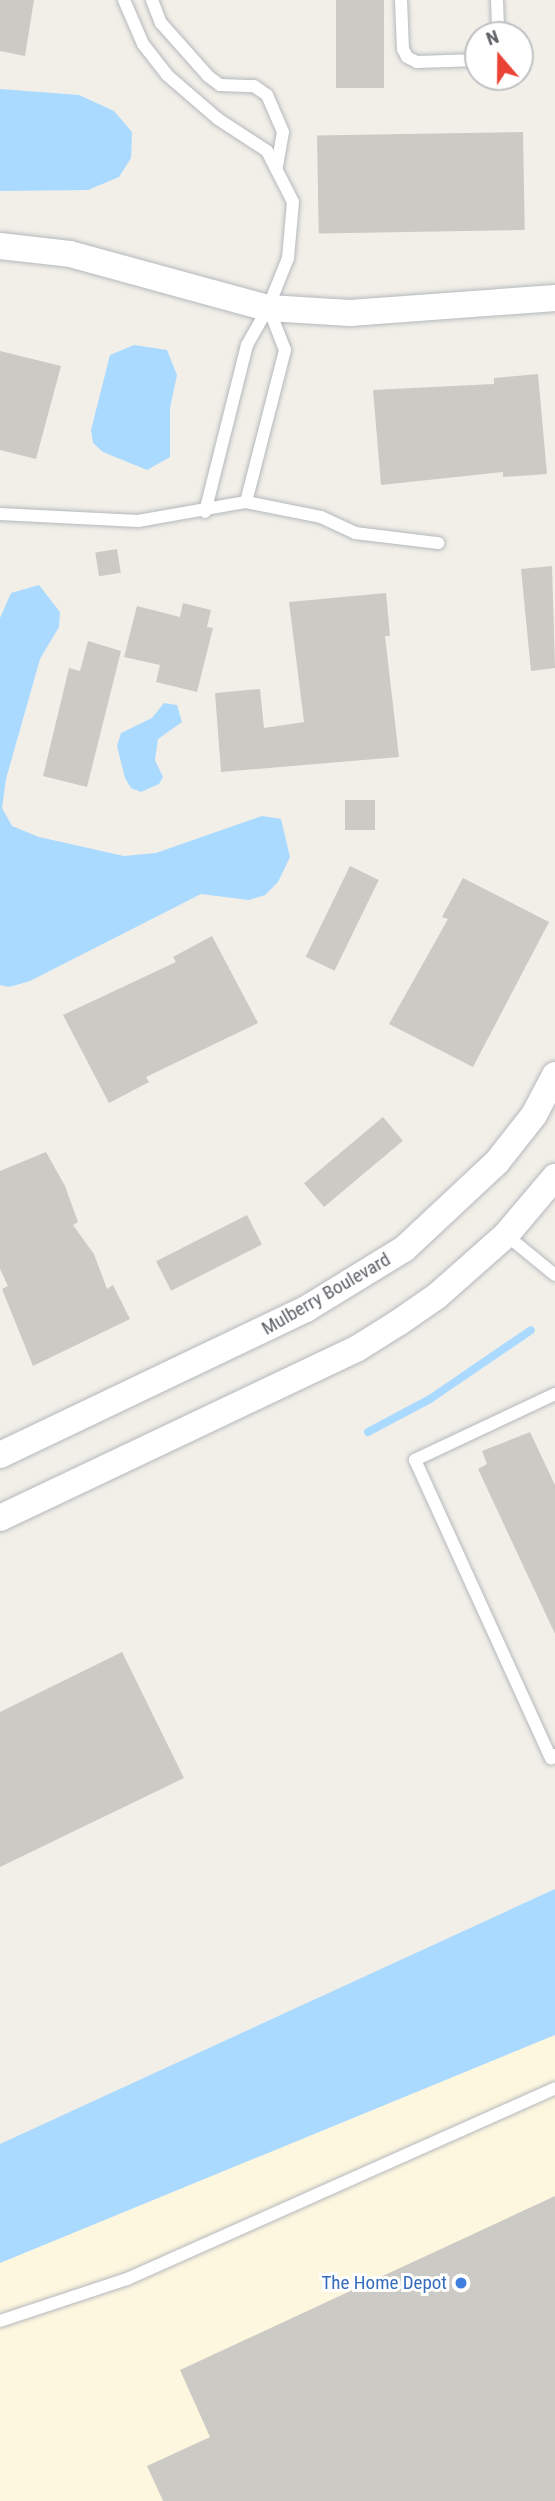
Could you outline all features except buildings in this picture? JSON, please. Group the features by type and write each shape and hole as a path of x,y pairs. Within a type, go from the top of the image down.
{"street":[{"path":"0,246 70,254 268,308 350,313 555,298"},
{"name":"Mulberry Boulevard","path":"0,1455 306,1309 404,1249 497,1162 534,1115 555,1075"},
{"path":"0,1518 358,1348 437,1296 506,1235 555,1177"}],"lane":[{"path":"124,0 143,44 167,75 218,120 267,150 293,202 293,235 268,308 247,345 205,512"},
{"path":"152,0 161,23 208,76 220,85 254,86 267,95 283,132 277,166"},
{"path":"401,0 403,50 407,57 417,62 464,60"},
{"path":"497,0 498,21"},
{"path":"246,502 285,350 268,308"},
{"path":"0,514 100,523 205,512 246,502 321,517 355,533 438,543"},
{"path":"506,1235 555,1275"},
{"path":"555,1394 415,1460 551,1758 555,1755"},
{"path":"0,2321 127,2279 555,2088"}],"shaded area":[{"path":"555,2035 555,2501 0,2501 0,2263"}],"water":[{"path":"0,89 79,95 114,111 132,132 131,158 119,177 88,190 0,191"},
{"path":"134,345 167,350 177,375 170,408 170,457 147,470 103,452 93,443 91,430 110,355"},
{"path":"39,585 60,612 59,627 40,659 6,779 2,808 12,826 39,837 124,856 156,853 262,816 281,819 290,857 278,882 265,895 249,900 201,894 30,981 9,987 0,985 0,618 11,593"},
{"path":"164,703 177,705 182,722 158,739 155,760 163,777 159,784 141,792 131,788 125,778 117,746 121,733 152,718"},
{"path":"555,1889 555,2035 0,2263 0,2144"}],"waterway":[{"path":"368,1432 430,1399 531,1330"}],"place":[{"name":"The Home Depot","path":"461,2283"}]}
